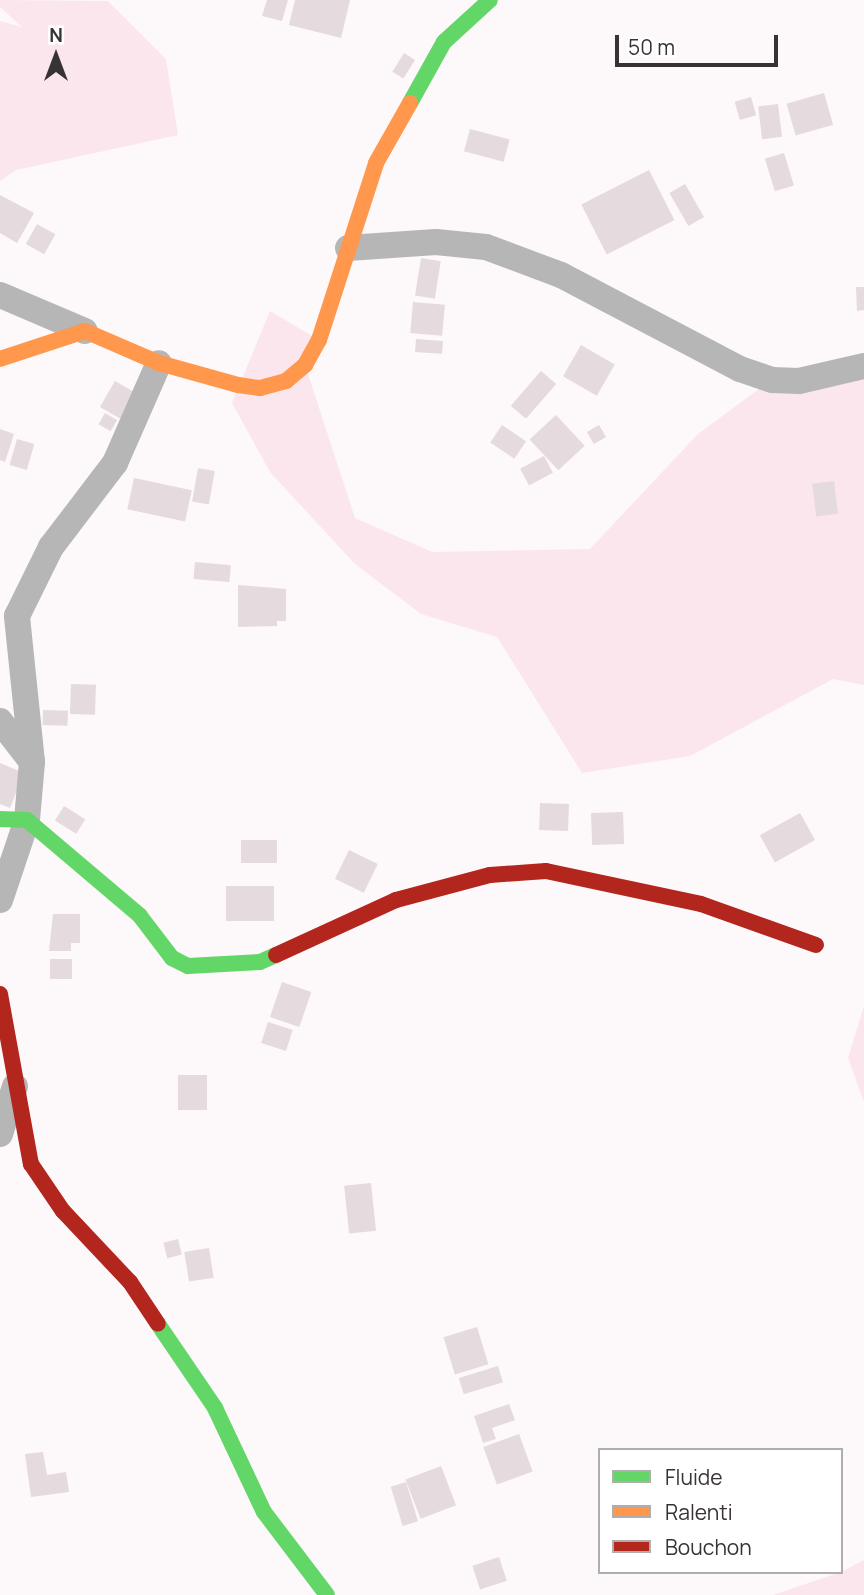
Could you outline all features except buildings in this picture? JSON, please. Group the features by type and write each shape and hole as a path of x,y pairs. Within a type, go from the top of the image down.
{"street":[{"path":"0,295 159,363 238,385 260,388 286,381 305,365 319,340 376,163 444,42 490,0"},
{"path":"348,248 436,242 486,247 561,275 740,369 772,380 799,381 864,366"},
{"path":"0,359 85,331"},
{"path":"0,900 27,821 32,762 17,615 51,547 115,463 159,363"},
{"path":"0,721 32,762"},
{"path":"0,819 27,821 140,916 172,958 188,966 260,962 396,900 490,875 545,871 701,904 816,945"},
{"path":"0,994 31,1164 64,1211 130,1282 215,1408 264,1512 327,1595"},
{"path":"0,1134 16,1082"}],"shaded area":[{"path":"0,0 108,1 166,59 178,135 16,170 0,181 0,21 22,27 0,7"},
{"path":"270,311 319,340 305,365 355,518 432,552 590,549 698,434 771,380 864,366 864,685 833,679 690,756 582,773 497,637 421,614 355,564 270,472 232,403"},
{"path":"864,1006 864,1102 848,1058"},
{"path":"864,1560 864,1595 773,1595 835,1574 843,1574 843,1571"}],"traffic: fast":[{"path":"410,103 444,42 490,0"},
{"path":"0,819 27,820 140,916 172,958 188,966 260,962 276,955"},
{"path":"158,1324 215,1408 264,1512 327,1595"}],"traffic: slow":[{"path":"0,359 85,331 159,363 238,385 260,388 286,381 305,365 319,340 376,163 410,103"}],"traffic: jam":[{"path":"276,955 396,900 490,875 546,871 701,904 816,945"},
{"path":"0,994 31,1164 63,1211 130,1282 158,1324"}]}
